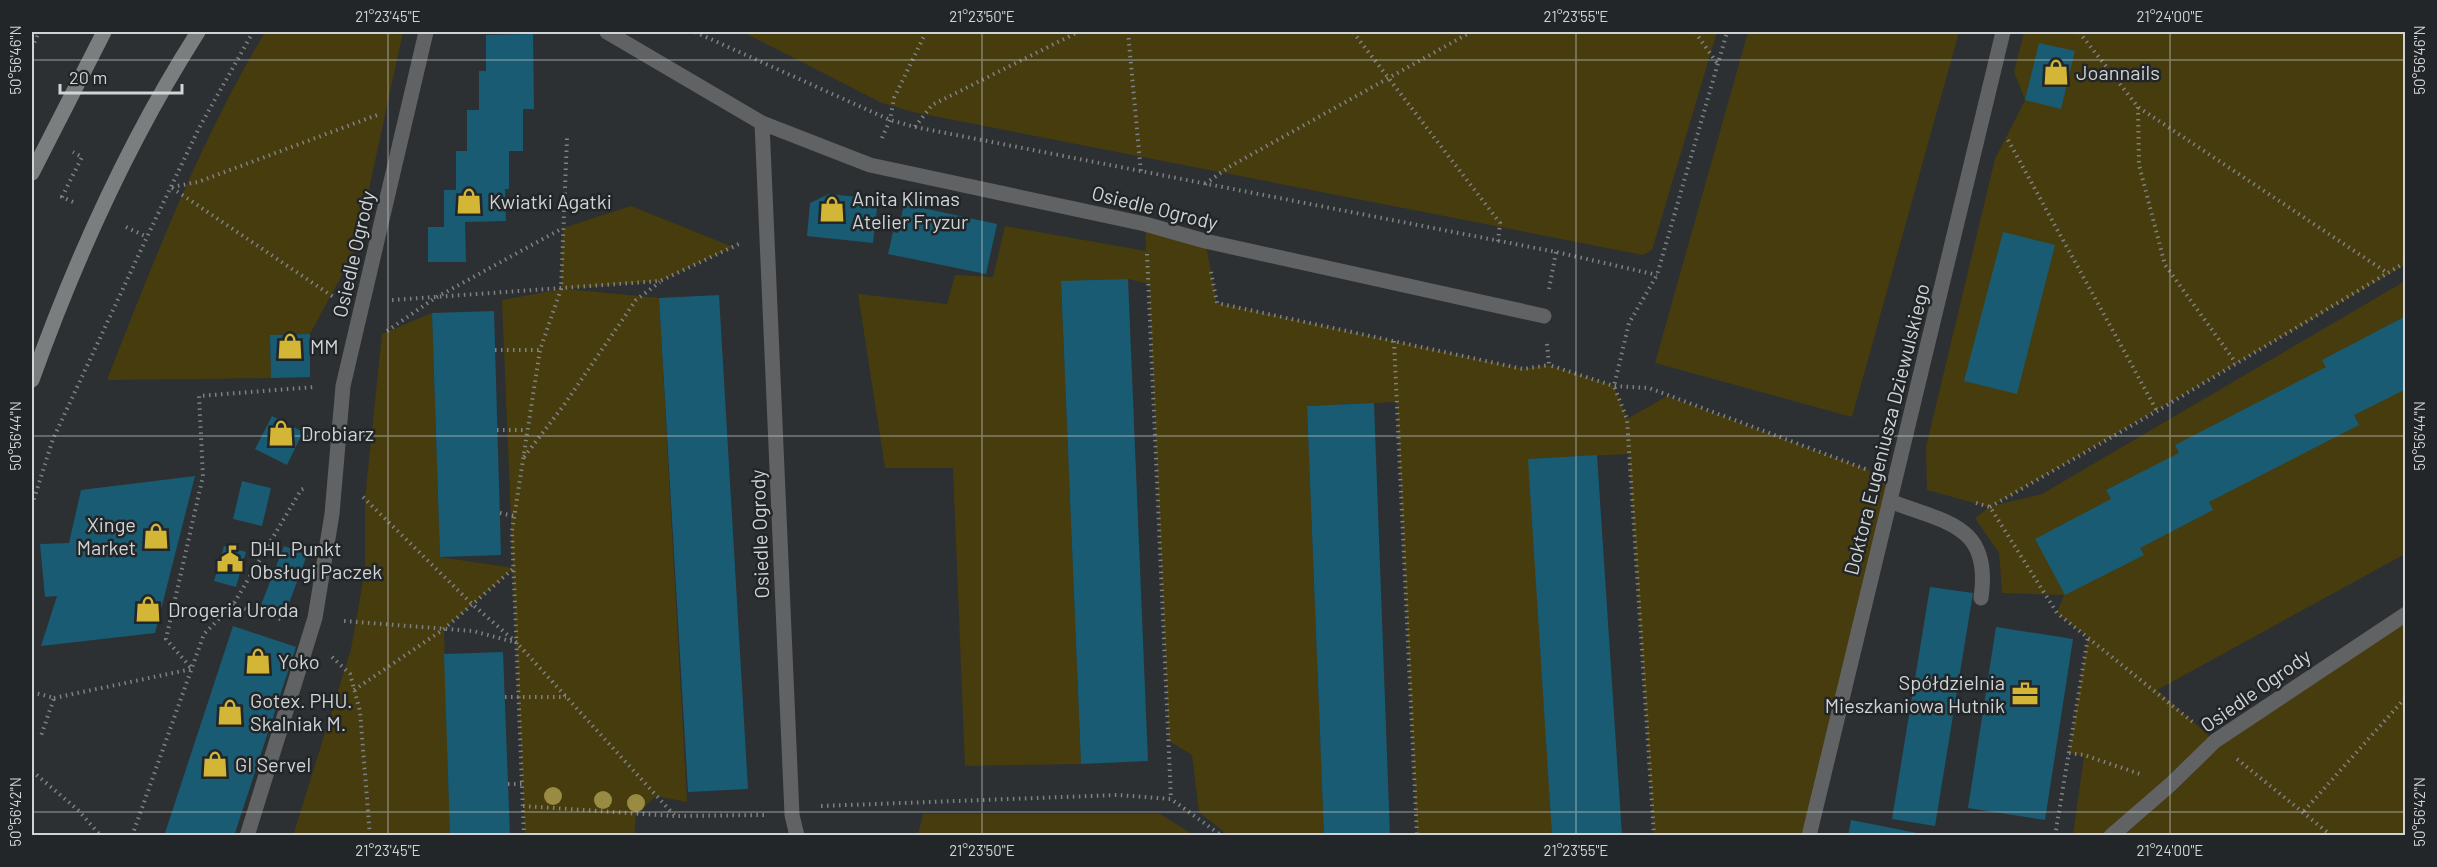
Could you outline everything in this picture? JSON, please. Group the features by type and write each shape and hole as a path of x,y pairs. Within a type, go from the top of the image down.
{"main road":[{"path":"32,173 104,32"},
{"path":"32,380 36,354 99,215 174,69 198,32"}],"street":[{"name":"Osiedle Ogrody","path":"247,836 315,618 332,514 343,386 426,32"},
{"name":"Doktora Eugeniusza Dziewulskiego","path":"1809,836 2003,32"},
{"name":"Osiedle Ogrody","path":"616,34 762,123 870,165 1145,224 1205,241 1544,316"},
{"name":"Osiedle Ogrody","path":"762,123 792,815 797,836"},
{"path":"1890,501 1960,527 1972,541 1985,574 1982,598"},
{"name":"Osiedle Ogrody","path":"2111,836 2171,784 2215,741 2406,614"}],"path":[{"path":"32,48 39,32"},
{"path":"32,505 52,439 199,128 253,32"},
{"path":"695,32 890,120 915,127 1141,173 1556,252 1657,275"},
{"path":"890,120 894,98 926,32"},
{"path":"915,127 932,105 1078,32"},
{"path":"1128,32 1141,173"},
{"path":"1353,32 1500,223 1498,242"},
{"path":"1204,184 1388,76 1471,32"},
{"path":"1695,32 1717,63"},
{"path":"1654,836 1627,419 1614,386 1629,323 1657,275 1727,32"},
{"path":"2079,32 2138,106 2386,272"},
{"path":"171,187 198,182 408,104"},
{"path":"2138,106 2139,165 2165,265 2236,363"},
{"path":"524,836 514,516 540,350 561,289 567,138"},
{"path":"2008,139 2157,411"},
{"path":"171,187 362,308 435,298 660,281"},
{"path":"1145,224 1171,799"},
{"path":"352,355 435,298 563,228"},
{"path":"523,458 564,405 636,300 660,281 766,231"},
{"path":"1205,241 1217,303 1523,369 1549,365"},
{"path":"1544,316 1556,252"},
{"path":"1990,507 2157,411 2406,262"},
{"path":"1394,341 1417,836"},
{"path":"495,350 540,350"},
{"path":"192,669 166,639 203,476 199,396 343,386"},
{"path":"497,430 527,430"},
{"path":"132,836 204,634 233,605 301,490 335,470 472,604 517,643 675,816"},
{"path":"500,513 514,516"},
{"path":"354,690 444,629 514,568"},
{"path":"233,605 296,624 315,618 473,631 517,643"},
{"path":"310,636 350,674 360,711 370,836"},
{"path":"2055,836 2088,637"},
{"path":"32,693 54,698 192,669"},
{"path":"505,697 566,697"},
{"path":"2304,811 2406,697"},
{"path":"41,736 54,698"},
{"path":"2215,741 2332,836"},
{"path":"2069,753 2084,755 2171,784"},
{"path":"32,771 78,810 101,836"},
{"path":"508,784 522,784"},
{"path":"523,806 675,816 792,815 823,805 1118,795 1171,799 1222,836"}],"shaded area":[{"path":"265,32 403,32 356,249 310,334 270,335 271,378 107,380 179,203 219,116"},
{"path":"743,32 1717,32 1652,250 1643,255 913,112 882,103"},
{"path":"1748,32 1959,32 1852,417 1655,363"},
{"path":"2024,32 2405,32 2405,265 1992,506 2042,494 2405,281 2405,554 2157,690 2215,741 2405,614 2405,835 2073,835 2084,756 2069,753 2088,637 2057,613 2064,595 2002,593 1999,553 1975,518 1989,507 1927,490 1926,447 1995,159 2025,100 2014,72"},
{"path":"631,206 733,247 660,281 566,289 659,298 687,802 656,796 636,814 634,835 525,835 513,569 444,629 450,835 293,836 351,649 365,570 365,499 382,334 432,313 440,557 513,568 502,300 561,289 563,228"},
{"path":"1145,224 1205,241 1217,303 1523,369 1549,365 1614,386 1627,419 1667,396 1895,480 1809,835 1654,835 1629,454 1529,459 1552,835 1417,835 1397,402 1307,406 1324,835 1228,835 1199,812 1192,755 1169,741 1149,284 1128,279 1061,282 1081,764 965,766 953,468 885,468 858,294 947,304 955,275 993,277 1005,226 1146,251"},
{"path":"923,814 1160,814 1194,835 918,835"}],"building":[{"path":"533,34 534,109 523,109 523,151 509,151 509,189 505,189 506,221 465,222 466,262 428,262 428,227 444,227 444,190 456,190 456,151 467,151 467,110 479,110 479,71 486,71 486,35"},
{"path":"2039,43 2075,51 2061,109 2025,100"},
{"path":"829,194 878,199 873,243 807,236 810,203"},
{"path":"904,204 997,224 986,274 888,254 893,232 898,233"},
{"path":"2003,232 2055,245 2017,394 1964,381"},
{"path":"1128,279 1148,761 1081,764 1061,281"},
{"path":"719,295 748,789 688,792 659,298"},
{"path":"494,311 501,555 440,557 432,313"},
{"path":"2406,316 2406,389 2354,415 2359,425 2209,502 2213,510 2140,548 2144,555 2065,595 2035,539 2111,499 2106,490 2179,453 2175,445 2326,367 2322,360"},
{"path":"310,334 310,377 271,378 270,335"},
{"path":"1374,403 1390,836 1324,836 1307,406"},
{"path":"272,416 303,432 287,465 255,449"},
{"path":"1597,455 1622,836 1552,836 1528,459"},
{"path":"195,476 155,633 41,646 57,596 45,597 40,544 69,543 81,490"},
{"path":"242,481 271,488 262,526 233,519"},
{"path":"224,546 246,552 236,587 214,581"},
{"path":"284,546 307,555 285,614 261,605"},
{"path":"1930,587 1973,593 1935,826 1892,819"},
{"path":"233,626 296,647 234,836 164,836"},
{"name":"Spółdzielnia Mieszkaniowa Hutnik","path":"1996,627 2073,639 2045,820 1968,808"},
{"path":"503,652 510,836 450,836 444,654"},
{"path":"1851,820 1922,834 1922,836 1848,836"}],"place":[{"name":"Joannails","path":"2056,72"},
{"name":"Kwiatki Agatki","path":"469,201"},
{"name":"Anita Klimas Atelier Fryzur","path":"832,209"},
{"name":"MM","path":"290,346"},
{"name":"Drobiarz","path":"281,433"},
{"name":"Xinge Market","path":"156,536"},
{"name":"DHL Punkt Obsługi Paczek","path":"230,559"},
{"name":"Drogeria Uroda","path":"148,609"},
{"name":"Yoko","path":"258,661"},
{"name":"Spółdzielnia Mieszkaniowa Hutnik","path":"2025,694"},
{"name":"Gotex. PHU. Skalniak M.","path":"230,712"},
{"name":"GI Servel","path":"215,764"}]}
